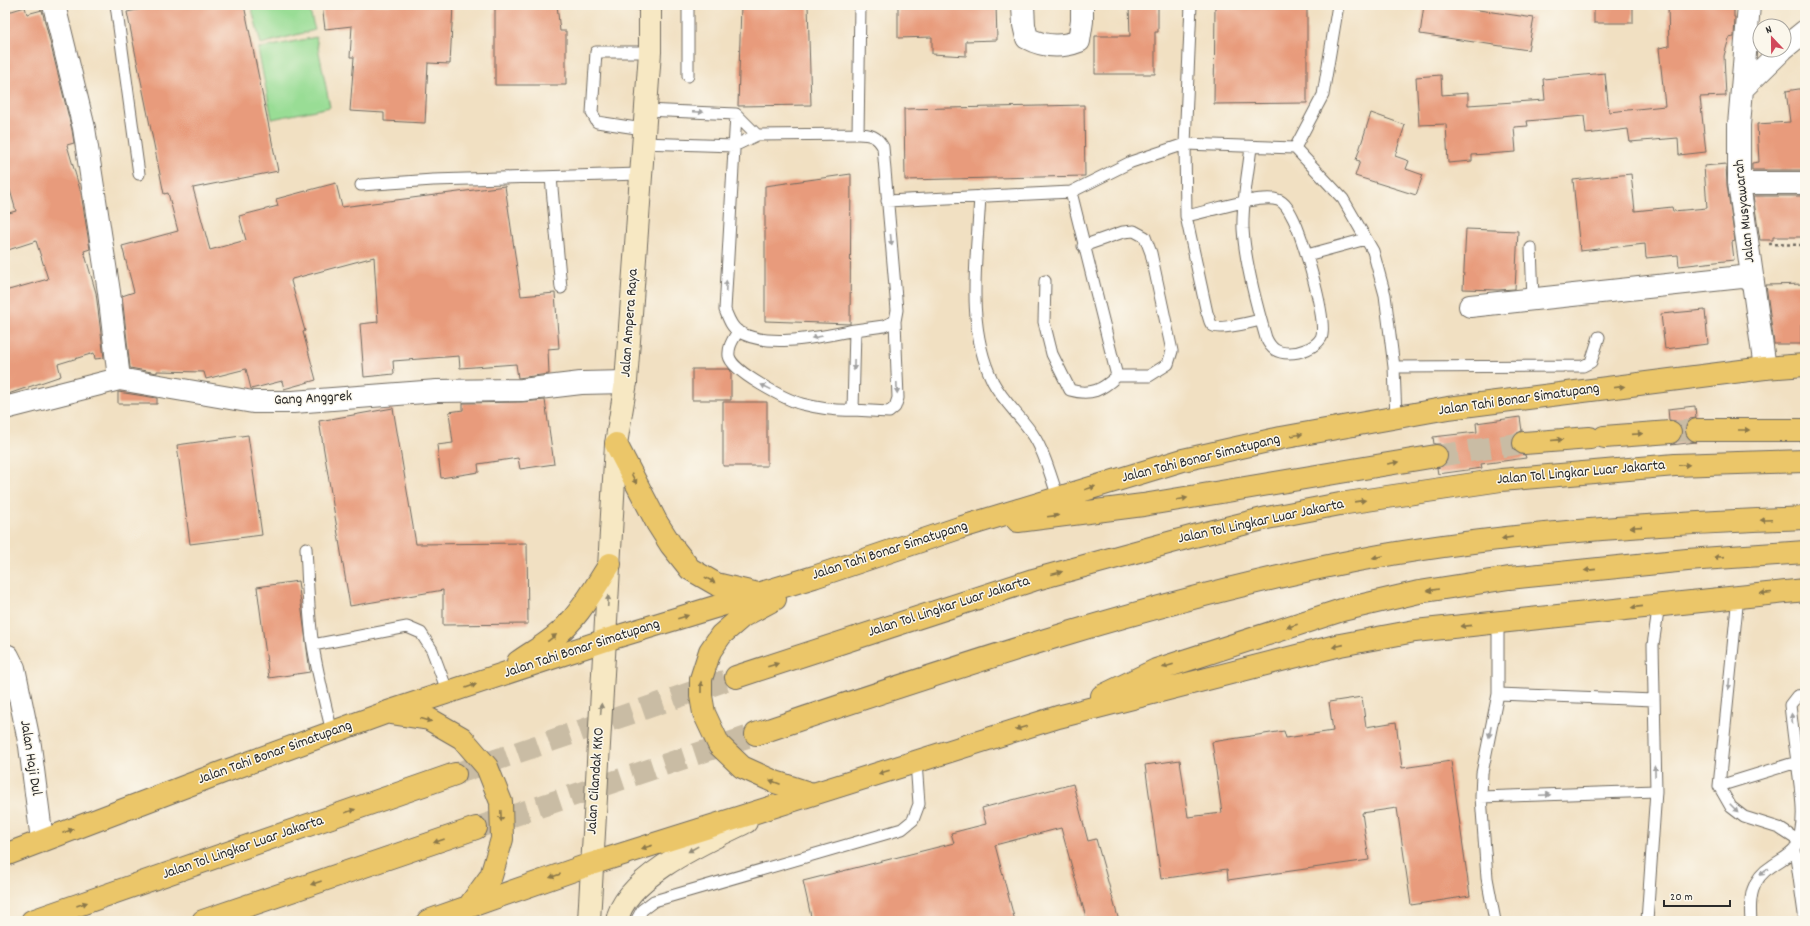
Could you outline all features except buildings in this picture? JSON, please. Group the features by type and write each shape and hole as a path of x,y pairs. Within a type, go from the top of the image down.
{"highway":[{"name":"Jalan Tahi Bonar Simatupang","path":"5,855 388,712 606,640 814,577 959,528 1183,460 1281,438 1448,408 1765,368 1805,365"},
{"path":"1697,430 1805,430"},
{"path":"1524,443 1670,432"},
{"path":"616,444 670,545 690,569 716,584 758,594"},
{"path":"959,528 1143,505 1436,456"},
{"name":"Jalan Tol Lingkar Luar Jakarta","path":"736,677 1033,580 1194,536 1274,517 1340,504 1501,480 1675,465 1805,461"},
{"path":"756,734 1055,636 1222,591 1347,563 1523,536 1680,523 1805,518"},
{"path":"1058,717 1156,670 1342,610 1411,594 1509,578 1687,560 1805,552"},
{"path":"497,677 554,637 577,613 610,564"},
{"path":"812,794 774,782 742,767 719,745 704,713 701,696 701,679 710,651 721,635 743,616 814,577"},
{"path":"428,921 591,864 1058,717 1340,645 1415,631 1659,604 1805,590"},
{"path":"388,712 430,719 462,738 487,767 501,802 502,839 491,876 469,906"},
{"name":"Jalan Tol Lingkar Luar Jakarta","path":"32,921 455,774"},
{"path":"203,921 476,828"}],"street":[{"path":"54,5 84,128 109,292 119,378"},
{"name":"Jalan Ampera Raya","path":"606,640 616,444 626,382 650,52 650,5"},
{"path":"1023,5 1024,25 1027,38 1039,45 1066,46 1079,41 1082,21 1082,5"},
{"name":"Jalan Musyawarah","path":"1749,5 1739,125 1739,183 1765,368"},
{"path":"1792,42 1805,31"},
{"path":"1742,89 1774,58"},
{"path":"1739,183 1805,183"},
{"path":"1470,306 1751,276"},
{"name":"Gang Anggrek","path":"5,408 119,378 253,402 293,402 437,391 522,390 581,383 626,382"},
{"name":"Jalan Cilandak KKO","path":"589,921 595,790 606,640"},
{"name":"Jalan Haji Dul","path":"5,655 8,656 14,668 30,746 42,840"},
{"path":"617,921 619,910 641,883 694,848 777,806"}],"lane":[{"path":"116,5 139,174"},
{"path":"688,5 688,76"},
{"path":"858,134 860,5"},
{"path":"1191,5 1185,144 1186,216 1211,323 1214,326 1222,327 1260,320"},
{"path":"1295,148 1323,95 1338,5"},
{"path":"650,52 596,52 592,113 597,122 644,128 734,146 758,135 869,134 879,139 883,147 897,310 895,321 898,398 895,407 889,412 853,410 843,411 801,404 751,379 736,368 729,358 730,346 738,331"},
{"path":"644,128 736,114"},
{"path":"736,114 758,135"},
{"path":"736,114 725,310 733,327 738,331 760,340 806,339 884,326 895,321"},
{"path":"887,201 1071,192 1131,162 1185,144 1295,148 1343,199 1373,251 1385,295 1394,366 1396,418"},
{"path":"1186,216 1244,202 1268,199 1279,200 1287,207 1294,218 1307,255 1323,325 1321,338 1312,347 1296,353 1280,353 1271,348 1266,338 1260,320 1243,230 1244,202 1252,146"},
{"path":"361,185 433,180 640,174"},
{"path":"551,177 561,288"},
{"path":"1071,192 1117,376"},
{"path":"980,196 975,296 976,326 983,355 993,382 1005,401 1035,438 1050,473 1058,498"},
{"path":"1045,280 1044,322 1052,354 1070,390 1083,394 1106,387 1117,376 1149,376 1168,364 1172,351 1151,253 1144,237 1134,231 1123,232 1084,246"},
{"path":"1307,255 1366,239"},
{"path":"1531,248 1533,299"},
{"path":"853,410 855,330"},
{"path":"1394,366 1583,366 1591,362 1599,337"},
{"path":"306,548 313,645 332,732"},
{"path":"1738,596 1719,786 1731,807 1744,817 1779,828 1797,845"},
{"path":"1647,921 1656,791 1653,645 1659,604"},
{"path":"1495,921 1487,878 1481,797 1482,773 1498,694 1498,622"},
{"path":"313,645 407,627 421,633 432,650 448,693"},
{"path":"1498,694 1654,700"},
{"path":"1805,695 1797,696 1790,705 1803,796 1797,845 1805,921"},
{"path":"636,921 642,910 654,901 902,829 913,820 919,804 916,762"},
{"path":"1719,786 1797,762"},
{"path":"1481,797 1656,791"},
{"path":"1751,921 1749,902 1758,877 1771,866 1786,858 1797,845"}],"path":[{"path":"1747,244 1803,244"}],"green space":[{"path":"251,5 308,5 315,30 261,44"},
{"path":"316,37 330,107 272,119 258,49"}],"tunnel":[{"path":"1670,432 1697,430"},
{"path":"1436,456 1524,443"},
{"path":"455,774 736,677"},
{"path":"476,828 756,734"}]}
